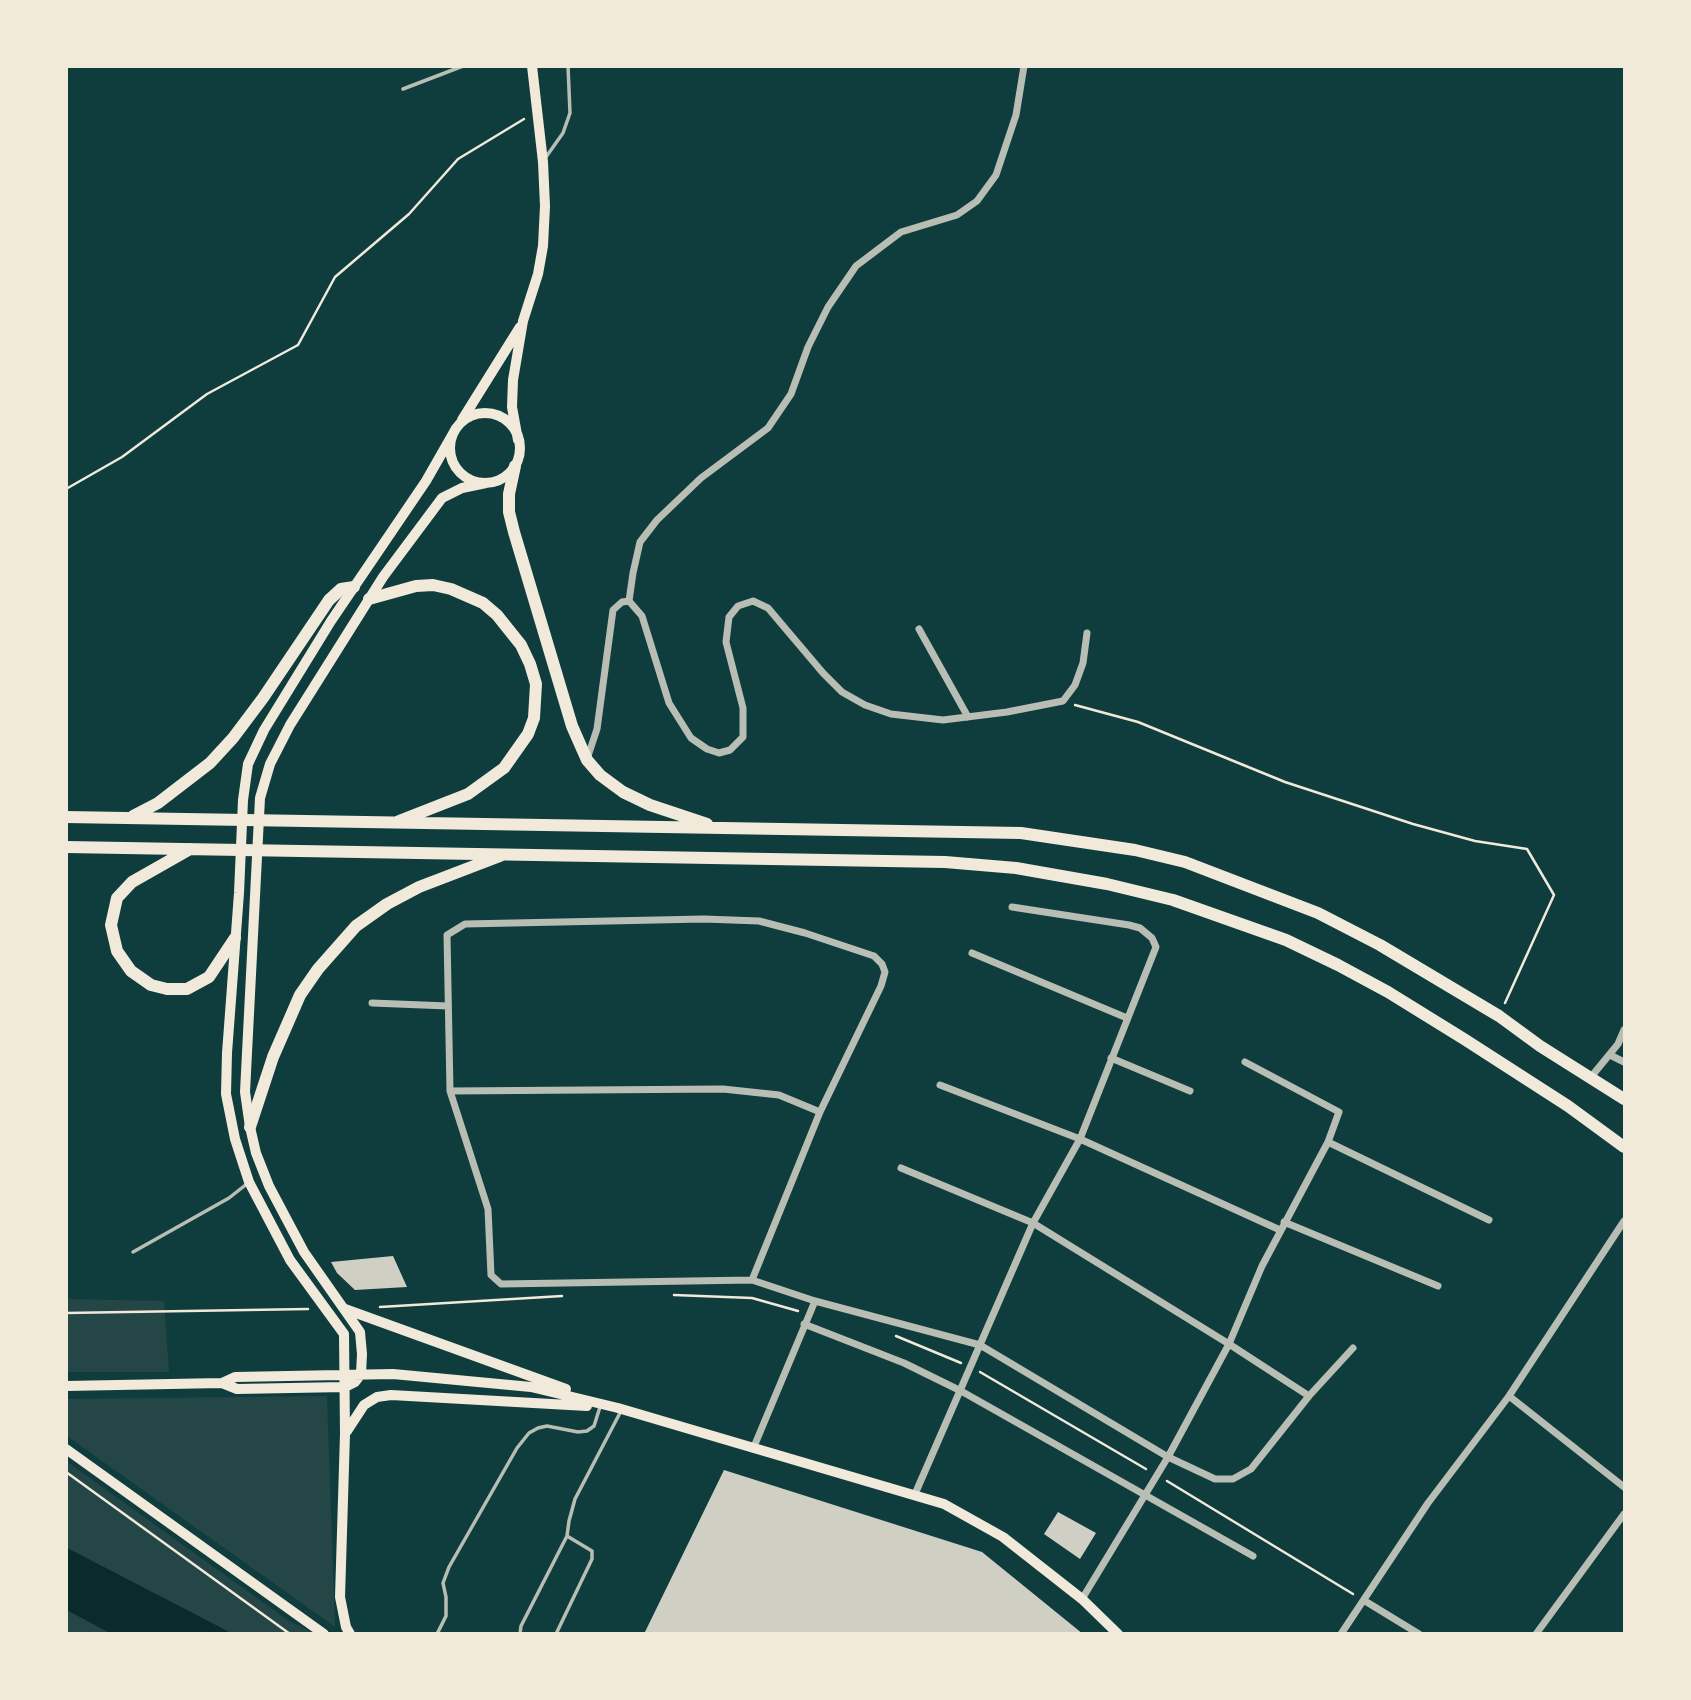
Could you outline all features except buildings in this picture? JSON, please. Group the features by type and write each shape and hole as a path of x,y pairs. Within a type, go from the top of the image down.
{"highway":[{"path":"515,466 509,494 512,522 572,726 587,760 600,775 623,792 650,805 717,828"},
{"path":"369,599 416,586 433,585 451,589 483,603 497,615 521,645 536,684 534,718 528,734 504,768 468,794 393,823"},
{"path":"129,818 158,803 210,763 233,738 329,600 341,589 354,587"},
{"path":"66,817 1021,833 1135,850 1185,862 1318,912 1380,945 1499,1016 1540,1046 1625,1099"},
{"path":"66,847 508,853 969,864 1040,872 1107,884 1173,900 1286,940 1388,992 1568,1106 1625,1147"},
{"path":"191,848 132,882 117,898 111,925 117,951 131,971 151,985 167,989 187,989 209,977 235,938"},
{"path":"250,1127 273,1057 300,995 317,969 356,926 387,904 419,887 508,853"}],"main road":[{"path":"66,1387 222,1383 237,1389 345,1387 355,1382 361,1374 360,1332 304,1252 269,1186 256,1153 250,1127 245,1092 260,799 270,764 290,724 369,599 442,498 462,488 502,478 515,466 518,458 519,440 512,407 513,380 523,321 538,274 543,246 545,206 532,66"},
{"path":"350,1633 346,1627 341,1597 345,1434 344,1334 290,1259 249,1182 235,1139 226,1094 243,800 248,764 283,696 426,481 523,321"},
{"path":"486,483 466,478 458,471 450,452 450,441 457,428 476,414 494,415 510,424 519,440"},
{"path":"345,1309 620,1408 944,1504 1003,1537 1082,1599 1118,1633"},
{"path":"222,1383 235,1377 393,1374 531,1387 620,1408"},
{"path":"345,1434 364,1405 377,1397 391,1395 620,1408"},
{"path":"66,1449 324,1633"}],"street":[{"path":"1024,66 1016,115 996,175 977,201 957,215 901,232 856,266 828,307 808,348 791,394 768,428 701,478 657,520 640,542 632,573 629,601 642,616 668,703 691,738 707,749 719,753 730,750 743,737 743,708 726,642 729,617 738,606 753,601 768,608 842,692 865,705 891,714 943,720 1063,701 1075,685 1083,663 1087,633"},
{"path":"587,760 597,729 614,610 622,602 629,601"},
{"path":"919,629 968,717"},
{"path":"915,1494 1033,1223 1080,1139 1156,947 1152,938 1140,928 1012,907"},
{"path":"752,1280 820,1112 881,986 885,972 882,964 874,956 759,921 704,919 465,924 447,935 450,1091 488,1209 491,1275 501,1284 752,1280 980,1345 1168,1457 1215,1479 1233,1479 1251,1469 1309,1396 1353,1348"},
{"path":"972,953 1127,1018"},
{"path":"372,1003 448,1006"},
{"path":"1591,1077 1618,1044 1625,1030"},
{"path":"1610,1055 1625,1062"},
{"path":"1111,1058 1190,1091"},
{"path":"1082,1599 1168,1457 1229,1343 1282,1226 1328,1142 1339,1112 1245,1062"},
{"path":"940,1085 1080,1139 1282,1226 1438,1286"},
{"path":"450,1091 723,1090 779,1095 820,1112"},
{"path":"1328,1142 1489,1220"},
{"path":"901,1168 1033,1223 1229,1343 1309,1396"},
{"path":"1341,1633 1365,1601 1428,1503 1509,1396 1625,1221"},
{"path":"753,1449 815,1300"},
{"path":"804,1324 904,1363 961,1391 1253,1556"},
{"path":"1509,1396 1625,1487"},
{"path":"1536,1633 1625,1514"},
{"path":"1365,1601 1419,1633"}],"lane":[{"path":"403,89 463,66"},
{"path":"543,162 563,133 570,113 568,66"},
{"path":"133,1252 229,1198 249,1182"},
{"path":"437,1633 446,1616 443,1583 449,1567 517,1448 529,1433 538,1428 547,1426 578,1432 587,1431 594,1426 600,1407"},
{"path":"520,1633 521,1626 567,1536 575,1499 620,1408"},
{"path":"556,1633 592,1559 592,1551 567,1536"}],"path":[{"path":"66,489 122,457 207,394 298,345 335,277 409,214 458,159 536,111"},
{"path":"1063,701 1138,722 1286,782 1413,824 1475,841 1527,849 1554,894 1499,1016"},
{"path":"670,1295 752,1298 809,1314"},
{"path":"372,1307 561,1297"},
{"path":"66,1313 326,1309"},
{"path":"896,1336 971,1367 1157,1475 1365,1601"},
{"path":"66,1472 290,1633"}],"shaded area":[{"path":"67,1299 164,1301 169,1372 67,1372"},
{"path":"327,1396 335,1627 67,1436 67,1399"},
{"path":"66,1461 289,1621 313,1633 231,1633 67,1548"},
{"path":"67,1548 231,1633 110,1633 67,1610"},
{"path":"67,1610 110,1633 67,1633"}]}
